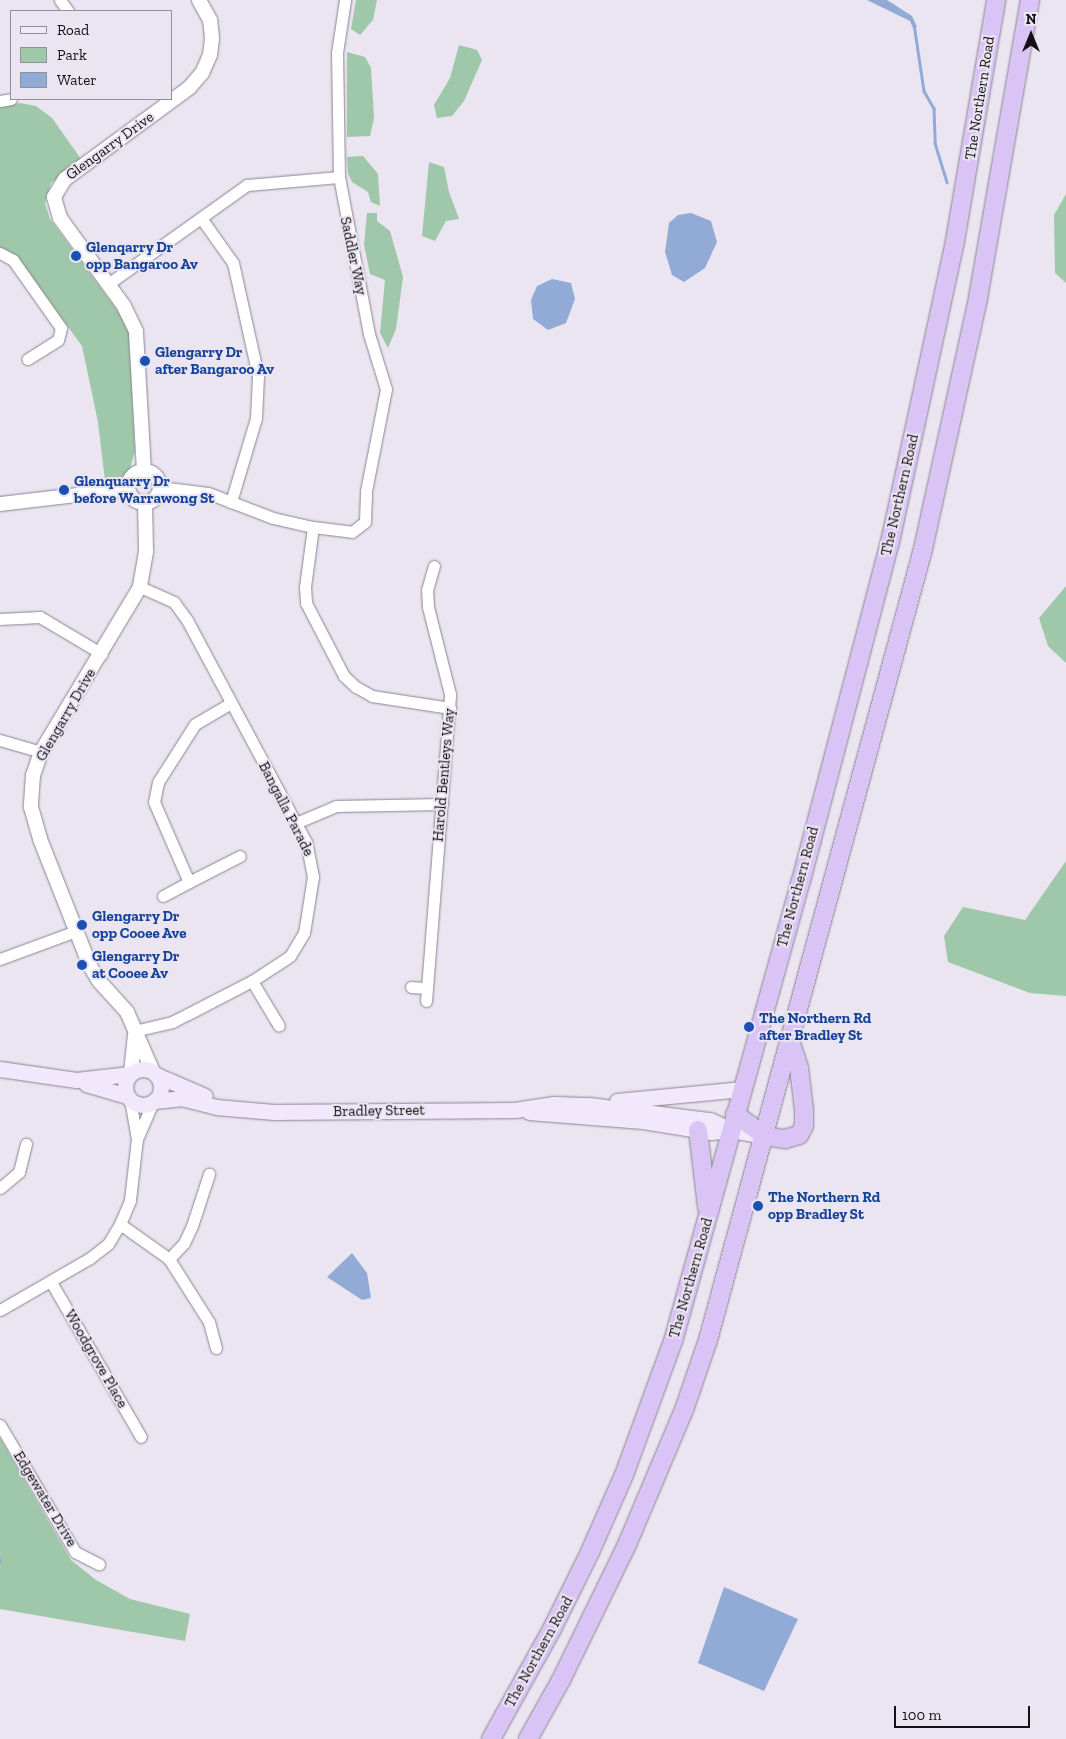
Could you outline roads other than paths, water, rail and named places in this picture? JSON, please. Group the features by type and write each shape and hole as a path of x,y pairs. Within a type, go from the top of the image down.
{"highway":[{"name":"The Northern Road","path":"490,1739 560,1614 608,1513 663,1370 708,1218 890,542 953,250 996,0"},
{"name":"The Northern Road","path":"528,1739 596,1611 684,1410 708,1340 791,1043 923,549 976,307 1030,0"},
{"path":"733,1122 765,1136 790,1139 799,1134 804,1126 799,1068 791,1043"},
{"path":"698,1130 708,1218"}],"main road":[{"path":"0,1069 65,1078 98,1080 142,1069 155,1073 161,1086 153,1101 141,1105 129,1098 65,1078"},
{"path":"129,1098 125,1087 131,1073"},
{"name":"Bradley Street","path":"155,1073 242,1110"},
{"path":"588,1105 742,1089"},
{"name":"Bradley Street","path":"153,1101 181,1098 216,1108 242,1110 515,1110 698,1130 733,1122"},
{"name":"Bradley Street","path":"515,1110 554,1104 588,1105 733,1122"}],"street":[{"name":"Glengarry Drive","path":"172,98 198,78 209,60 212,38 210,20 199,0"},
{"name":"Saddler Way","path":"160,487 204,492 273,518 314,527 355,532 364,524 374,442 386,389 370,334 339,176 337,53 345,0"},
{"name":"Glengarry Drive","path":"144,471 136,331 128,313 60,218 54,204 55,193 65,179 169,100"},
{"path":"108,284 247,186 339,176"},
{"path":"201,218 233,263 258,376 256,418 231,502"},
{"path":"0,253 13,260 61,328 58,340 28,359"},
{"path":"144,471 156,476 160,487 154,500 145,503 134,500 128,489 132,476 144,471"},
{"path":"0,504 128,489"},
{"name":"Glengarry Drive","path":"145,503 146,552 140,587 102,654 41,752 33,775 32,807 40,839 94,974 127,1012 155,1073"},
{"path":"314,527 305,587 306,603 344,676 356,687 372,696 450,708"},
{"name":"Harold Bentleys Way","path":"426,1001 450,708 448,678 431,629 428,607 427,590 434,566"},
{"name":"Bangalla Parade","path":"135,1032 172,1022 252,981 290,956 306,926 313,882 312,861 296,823 180,608 174,602 140,587"},
{"path":"0,618 40,617 102,654"},
{"path":"188,882 157,812 155,789 196,724 231,703"},
{"path":"0,740 41,752"},
{"path":"296,823 336,806 442,804"},
{"path":"163,896 240,856"},
{"path":"0,959 76,931"},
{"path":"252,981 280,1026"},
{"path":"410,988 427,988"},
{"name":"Glengarry Drive","path":"131,1073 135,1032"},
{"path":"129,1098 137,1139"},
{"path":"0,1310 51,1282 108,1244 120,1224 130,1200 137,1139 153,1101"},
{"path":"0,1188 19,1172 26,1144"},
{"path":"169,1259 184,1243 209,1174"},
{"path":"120,1224 169,1259 209,1322 216,1348"},
{"name":"Woodgrove Place","path":"51,1282 141,1437"},
{"name":"Edgewater Drive","path":"0,1424 75,1552 99,1564"}],"water":[{"path":"867,0 887,0 912,16 917,27 913,28 910,21"},
{"path":"691,213 711,221 717,242 705,268 684,282 672,275 665,252 669,223 678,215"},
{"path":"552,279 571,283 575,299 566,323 548,330 533,319 531,300 537,286"},
{"path":"352,1253 367,1273 371,1298 362,1300 327,1277"},
{"path":"724,1587 798,1619 764,1691 698,1663"}],"waterway":[{"path":"914,24 924,91 934,108 935,143 947,182"}],"place":[{"name":"Glenqarry Dr opp Bangaroo Av","path":"76,256"},
{"name":"Glengarry Dr after Bangaroo Av","path":"145,361"},
{"name":"Glenquarry Dr before Warrawong St","path":"64,490"},
{"name":"Glengarry Dr opp Cooee Ave","path":"82,925"},
{"name":"Glengarry Dr at Cooee Av","path":"82,965"},
{"name":"The Northern Rd after Bradley St","path":"749,1027"},
{"name":"The Northern Rd opp Bradley St","path":"758,1206"}]}
